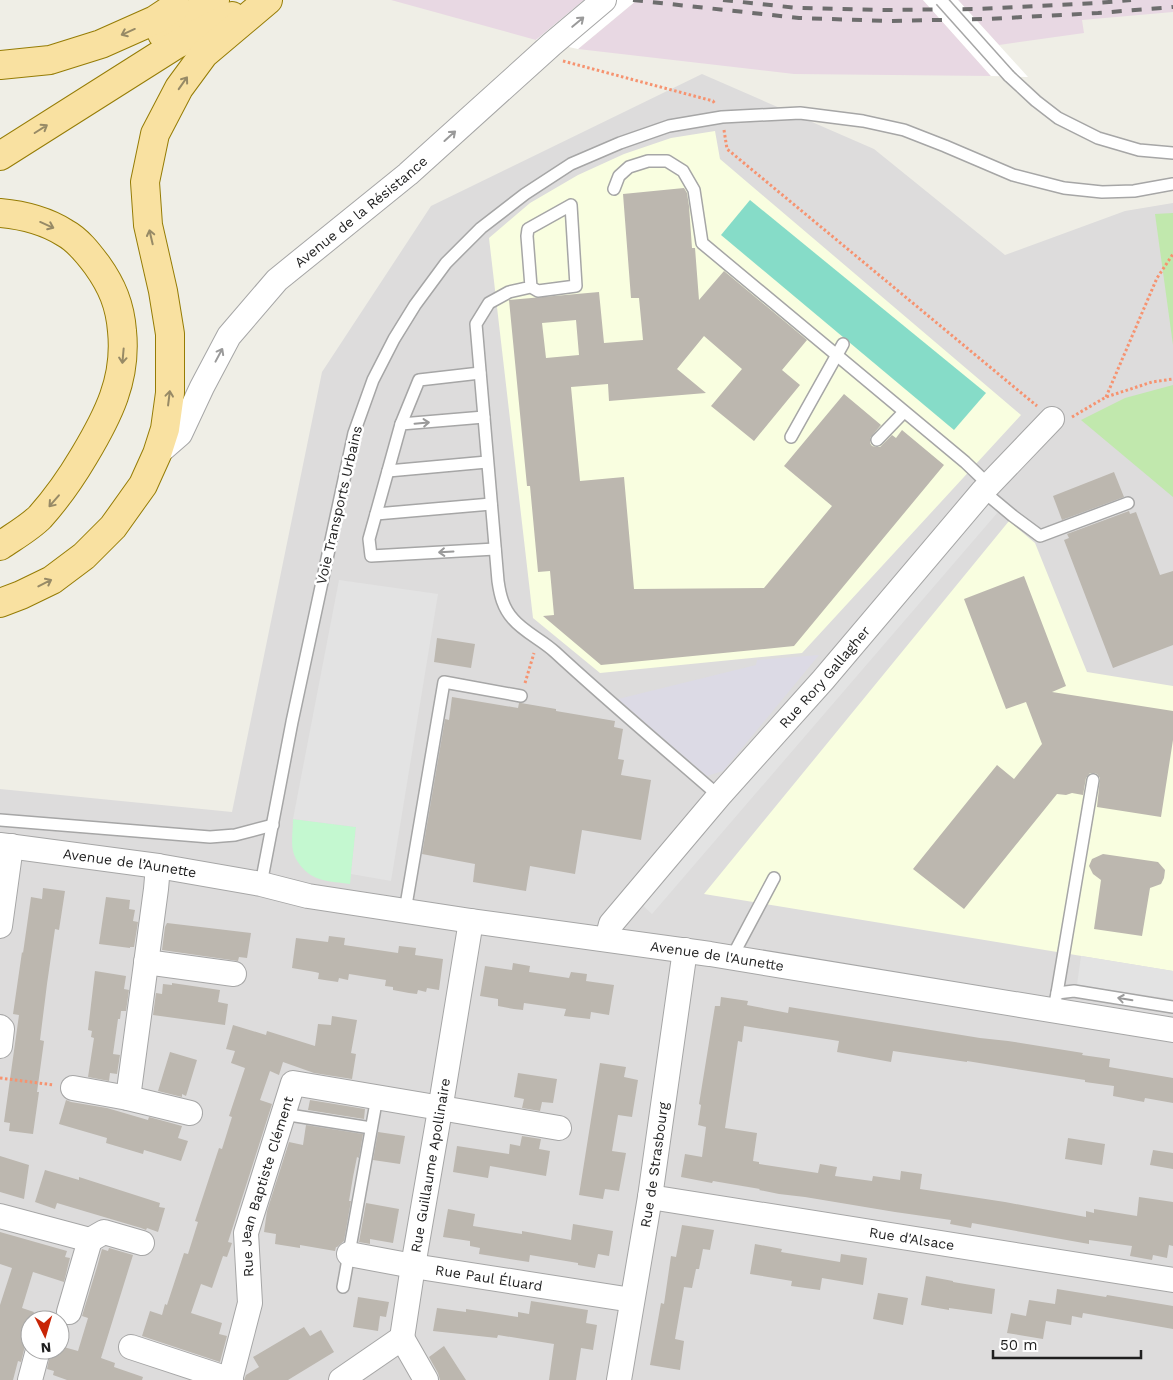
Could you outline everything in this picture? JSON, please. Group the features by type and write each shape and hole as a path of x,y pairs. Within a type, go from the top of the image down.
{"main road":[{"path":"0,65 50,60 101,44 155,20 186,0"},
{"path":"0,133 215,0"},
{"path":"0,156 177,44 264,0"},
{"path":"0,602 21,595 52,580 84,556 113,527 143,485 157,454 165,429 170,393 170,334 163,291 148,225 145,182 155,134 179,88 204,54 268,0"},
{"path":"0,213 15,214 40,221 66,233 86,251 115,295 121,317 124,347 122,370 112,401 98,432 77,468 59,495 38,519 0,546"}],"street":[{"name":"Avenue de la Résistance","path":"157,454 180,434 229,336 277,280 408,174 548,47 604,0"},
{"name":"Rue Rory Gallagher","path":"607,939 611,924 719,796 823,680 986,488 1052,419"},
{"name":"Avenue de l’Aunette","path":"6,845 158,866 261,884"},
{"path":"0,926 6,845"},
{"path":"128,1098 158,866"},
{"name":"Avenue de l'Aunette","path":"261,884 308,896 471,921 1056,1002 1173,1030"},
{"name":"Rue Guillaume Apollinaire","path":"402,1338 471,921"},
{"name":"Rue de Strasbourg","path":"619,1380 650,1197 685,950"},
{"path":"146,962 234,974"},
{"path":"0,1027 2,1029 0,1046"},
{"name":"Rue Jean Baptiste Clément","path":"230,1380 250,1303 246,1233 293,1083 559,1128"},
{"path":"73,1088 128,1098 190,1113"},
{"name":"Rue d'Alsace","path":"650,1197 1173,1280"},
{"path":"0,1216 90,1240"},
{"path":"70,1310 90,1240 104,1232 142,1243"},
{"name":"Rue Paul Éluard","path":"348,1254 632,1300"},
{"path":"340,1380 402,1338 426,1380"},
{"path":"132,1347 230,1380"},
{"path":"30,1380 35,1360"}],"lane":[{"path":"941,0 1009,76 1050,112 1076,128 1098,138 1139,150 1173,154"},
{"name":"Voie Transports Urbains","path":"261,884 292,722 354,433 373,380 394,339 415,305 446,263 481,228 525,194 571,164 620,142 669,126 722,116 800,113 863,121 904,130 1013,175 1064,188 1102,192 1134,191 1173,184"},
{"path":"614,189 619,176 629,167 648,161 667,161 683,171 694,190 702,243 965,462 986,488 1013,516 1040,536 1128,503"},
{"path":"532,287 528,229 571,205 576,286 538,291 532,287 509,292 488,303 476,324 495,549 502,602 513,619 549,647 599,693 719,796"},
{"path":"791,437 843,344"},
{"path":"480,372 419,380 401,424 369,539 371,556 495,549"},
{"path":"878,440 904,412"},
{"path":"401,424 484,418"},
{"path":"388,471 488,462"},
{"path":"376,514 491,504"},
{"path":"405,911 444,682 521,696"},
{"path":"1056,1002 1093,780"},
{"path":"0,820 210,837 235,835 273,825"},
{"path":"732,958 774,878"},
{"path":"1056,1002 1074,991 1173,1007"},
{"path":"343,1287 376,1097"},
{"path":"283,1114 371,1128"}],"path":[{"path":"548,47 556,59 713,101 722,116 727,149 1058,424 1106,397 1152,382 1173,379"},
{"path":"1106,397 1157,278 1173,254"},
{"path":"521,696 535,650 549,647"},
{"path":"0,1078 73,1088"}],"shaded area":[{"path":"391,0 584,0 536,40"},
{"path":"637,0 923,0 991,76 794,74 578,49"},
{"path":"958,0 1173,0 1173,12 1082,20 1084,33 999,45"},
{"path":"702,74 874,149 1005,255 1125,211 1173,203 1173,1380 0,1380 0,789 232,812 322,372 431,206"},
{"path":"715,131 720,159 1021,415 802,653 600,673 533,618 489,238 530,203 578,175 624,154 671,138"},
{"path":"985,501 998,512 652,914 639,902"},
{"path":"1009,521 1035,543 1087,672 1173,686 1173,971 704,894"},
{"path":"339,580 438,594 391,881 351,874 356,827 293,819"},
{"path":"819,655 723,771 707,776 618,699 756,665 757,660"},
{"path":"1081,956 1173,971 1173,999 1077,985"}],"green space":[{"path":"750,200 986,393 954,430 721,235"},
{"path":"1173,213 1173,345 1155,214"},
{"path":"1173,385 1173,497 1081,420 1125,398"},
{"path":"293,819 356,827 350,884 316,878 305,871 293,851"}],"pier":[{"path":"584,0 637,0 578,49 536,40"},
{"path":"923,0 958,0 1028,77 991,76"}],"building":[{"path":"684,188 687,193 689,206 692,248 695,248 699,300 724,271 807,340 782,370 800,385 754,441 711,406 742,369 704,336 677,369 706,393 609,401 608,384 571,387 580,481 624,477 634,589 764,588 832,506 784,466 844,394 881,425 870,438 872,446 880,447 892,435 896,438 902,430 944,465 794,646 601,665 543,616 554,615 550,571 538,572 530,486 527,486 509,300 599,292 604,343 643,340 639,298 631,298 623,194","holes":["576,320 579,355 546,358 542,323"]},
{"path":"1114,472 1124,497 1062,520 1053,496"},
{"path":"1129,511 1130,514 1136,512 1160,575 1173,571 1173,645 1113,668 1064,540 1069,538 1067,534"},
{"path":"1024,576 1066,686 1052,692 1173,711 1173,740 1161,817 1097,807 1100,778 1097,774 1090,773 1086,778 1083,795 1072,793 1066,795 1057,794 964,909 913,869 997,765 1014,779 1042,744 1026,702 1006,709 964,599"},
{"path":"437,638 475,644 471,668 434,662"},
{"path":"452,697 518,708 519,703 521,703 615,721 614,727 623,729 618,759 624,760 621,775 651,780 641,840 582,830 575,874 530,866 526,891 473,882 475,864 422,854 445,719 449,720"},
{"path":"1103,854 1158,862 1165,870 1161,884 1150,888 1142,936 1094,929 1101,880 1093,874 1089,866 1092,859"},
{"path":"43,888 65,891 59,930 55,929 47,984 40,1040 44,1041 33,1134 9,1131 10,1123 4,1122 19,1015 13,1014 31,897 42,899"},
{"path":"106,897 130,900 129,909 135,910 133,921 138,922 134,947 99,944"},
{"path":"167,923 251,933 247,958 239,957 238,961 162,950"},
{"path":"329,936 345,938 344,945 398,953 399,946 416,948 415,955 443,959 439,990 427,988 426,992 418,990 417,994 409,993 393,990 393,987 385,986 386,980 349,974 348,980 339,978 338,982 318,979 319,973 292,968 296,938 328,942"},
{"path":"513,963 530,966 529,972 569,978 571,972 587,974 586,981 614,985 609,1015 591,1012 590,1019 564,1016 566,1009 524,1003 523,1010 514,1009 498,1006 498,999 480,996 485,966 512,970"},
{"path":"95,971 126,976 124,989 129,990 126,1011 121,1011 120,1019 118,1019 113,1054 120,1055 117,1074 110,1073 109,1081 88,1077 94,1038 91,1037 92,1031 88,1030"},
{"path":"172,983 220,990 218,1002 228,1004 225,1025 153,1015 156,993 162,994 163,984 172,985"},
{"path":"721,997 748,1001 747,1005 788,1013 789,1007 1083,1053 1082,1055 1110,1059 1109,1067 1173,1078 1173,1103 1145,1098 1144,1102 1113,1096 1114,1086 1085,1082 1085,1080 893,1051 891,1062 837,1052 839,1041 744,1026 742,1042 738,1041 725,1128 757,1133 753,1161 759,1162 759,1164 818,1173 820,1164 837,1167 835,1176 872,1181 873,1176 900,1180 901,1171 922,1174 920,1189 1086,1217 1086,1211 1094,1213 1094,1209 1137,1216 1139,1197 1173,1202 1173,1246 1169,1245 1167,1258 1153,1255 1152,1260 1130,1256 1132,1246 1089,1240 1089,1244 972,1223 971,1228 950,1224 951,1220 681,1177 685,1154 702,1157 706,1127 698,1125 701,1105 699,1104 715,1006 720,1006"},
{"path":"332,1016 357,1020 351,1053 356,1054 352,1079 314,1073 283,1062 279,1075 270,1071 260,1100 272,1104 228,1242 232,1243 227,1257 223,1256 212,1288 201,1284 191,1313 222,1323 219,1334 227,1336 220,1362 142,1336 150,1311 162,1315 184,1253 188,1254 198,1222 195,1221 219,1148 222,1149 232,1117 229,1116 245,1068 231,1063 235,1051 226,1049 233,1025 266,1035 267,1031 315,1046 318,1024 331,1025"},
{"path":"170,1052 197,1060 186,1096 182,1094 182,1097 158,1091"},
{"path":"600,1063 626,1067 624,1077 638,1080 632,1117 618,1115 612,1151 626,1153 619,1191 605,1189 603,1199 579,1195"},
{"path":"518,1073 557,1079 553,1103 542,1102 540,1111 522,1108 524,1099 514,1097"},
{"path":"66,1100 107,1108 148,1120 149,1117 182,1126 178,1138 188,1141 181,1161 144,1150 143,1154 106,1143 107,1138 59,1124"},
{"path":"310,1100 365,1109 364,1119 308,1110"},
{"path":"306,1125 363,1134 359,1158 357,1157 353,1177 344,1241 336,1247 335,1251 300,1245 300,1248 275,1244 276,1234 264,1232 267,1211 289,1142 303,1145"},
{"path":"378,1132 405,1136 400,1164 373,1160"},
{"path":"522,1136 541,1139 539,1149 550,1151 546,1176 490,1166 488,1178 453,1172 457,1146 509,1154 510,1144 520,1146"},
{"path":"1068,1138 1105,1144 1102,1165 1065,1159"},
{"path":"1153,1150 1173,1153 1173,1169 1150,1165"},
{"path":"0,1156 29,1165 24,1199 0,1192"},
{"path":"45,1170 79,1180 79,1177 160,1203 159,1207 165,1208 158,1232 57,1203 55,1209 35,1202"},
{"path":"366,1203 399,1209 393,1243 370,1239 370,1244 359,1242"},
{"path":"448,1209 475,1214 473,1226 522,1234 522,1231 571,1240 573,1224 613,1231 609,1256 598,1254 595,1268 578,1265 578,1263 530,1255 529,1262 479,1254 480,1248 470,1246 470,1241 443,1237"},
{"path":"682,1225 714,1230 710,1250 703,1249 699,1269 696,1269 692,1288 684,1287 675,1339 684,1341 680,1370 650,1365 661,1303 664,1304 671,1256 676,1257"},
{"path":"0,1232 67,1251 65,1257 70,1258 64,1282 33,1272 22,1308 28,1310 20,1310 22,1360 21,1362 18,1361 13,1380 0,1380 0,1305 12,1268 0,1264"},
{"path":"755,1244 782,1249 781,1252 840,1262 841,1254 867,1258 863,1285 822,1278 820,1290 791,1286 792,1281 750,1274"},
{"path":"109,1248 133,1255 101,1358 115,1363 114,1367 143,1377 142,1380 67,1380 53,1375 54,1371 47,1369 49,1360 70,1360 70,1349 78,1351 88,1318 82,1316 102,1249 108,1251"},
{"path":"926,1276 995,1289 992,1314 921,1305"},
{"path":"1057,1289 1173,1306 1173,1329 1083,1313 1082,1318 1072,1316 1071,1325 1046,1321 1043,1339 1007,1333 1011,1313 1026,1316 1029,1300 1055,1304"},
{"path":"878,1293 908,1298 903,1325 873,1319"},
{"path":"358,1297 389,1302 386,1317 380,1316 378,1331 353,1327"},
{"path":"531,1301 588,1310 586,1323 597,1325 593,1350 581,1348 576,1380 549,1380 554,1344 498,1335 497,1338 433,1331 437,1308 466,1312 466,1309 518,1317 518,1312 529,1314"},
{"path":"304,1327 310,1336 321,1330 334,1352 288,1380 244,1380 246,1375 259,1367 253,1357"},
{"path":"444,1346 466,1380 440,1380 429,1357"}],"railway":[{"path":"633,0 799,18 888,21 987,19 1173,7"},
{"path":"723,0 798,8 887,10 978,9 1131,0"}]}
